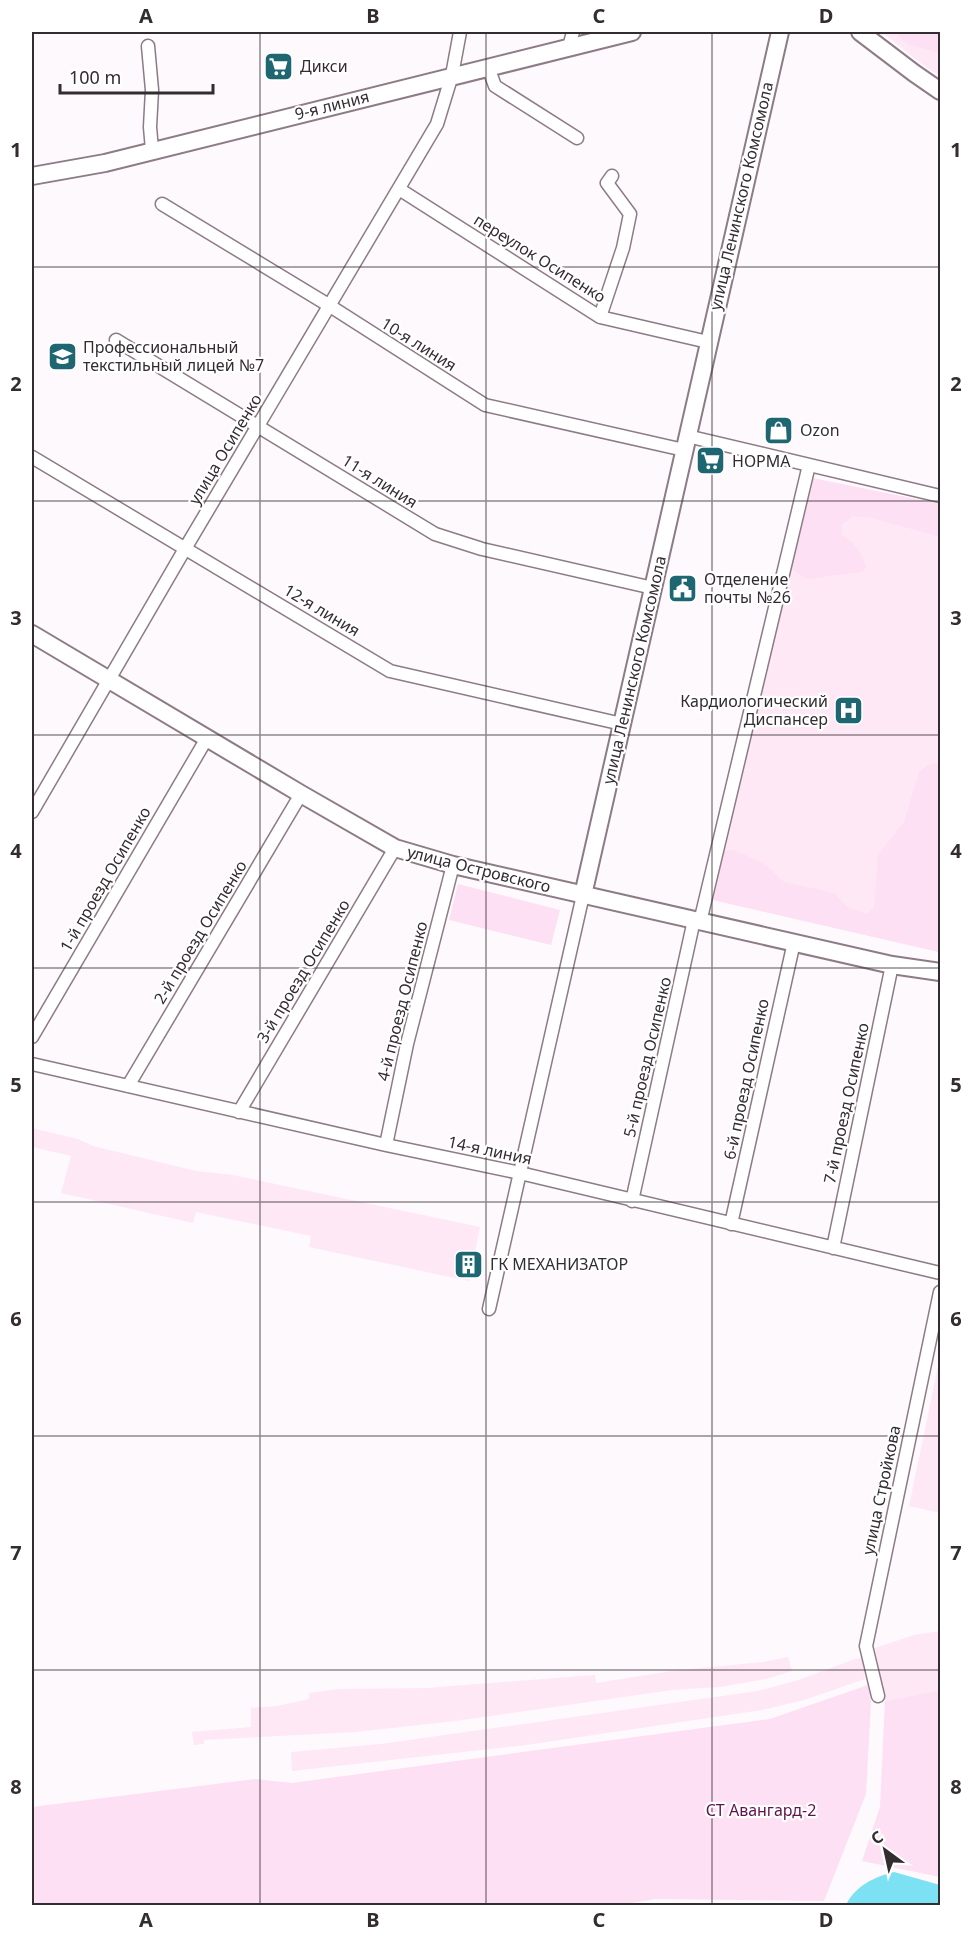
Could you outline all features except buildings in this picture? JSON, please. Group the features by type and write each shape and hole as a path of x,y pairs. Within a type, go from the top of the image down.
{"street":[{"name":"улица Осипенко","path":"32,812 437,124 452,75 460,32"},
{"name":"9-я линия","path":"32,176 105,163 488,67 571,39 633,32"},
{"name":"улица Ленинского Комсомола","path":"489,1309 780,32"},
{"path":"860,32 940,91"},
{"path":"148,46 152,90 150,127 152,150"},
{"path":"488,67 495,86 578,138"},
{"path":"600,316 623,248 630,214 607,183 612,176"},
{"name":"переулок Осипенко","path":"399,189 600,316 708,342"},
{"name":"10-я линия","path":"162,204 330,306 485,405 809,465 940,496"},
{"name":"11-я линия","path":"116,340 435,534 482,549 653,588"},
{"name":"12-я линия","path":"32,457 390,671 622,724"},
{"name":"5-й проезд Осипенко","path":"632,1201 697,921 809,465"},
{"name":"улица Островского","path":"32,634 301,795 395,848 453,865 697,921 892,965 940,972"},
{"name":"1-й проезд Осипенко","path":"32,1037 207,738"},
{"name":"2-й проезд Осипенко","path":"128,1086 301,795"},
{"name":"3-й проезд Осипенко","path":"239,1112 395,848"},
{"name":"4-й проезд Осипенко","path":"386,1145 407,1044 453,865"},
{"name":"6-й проезд Осипенко","path":"731,1224 794,942"},
{"name":"7-й проезд Осипенко","path":"833,1248 892,965"},
{"name":"14-я линия","path":"32,1064 386,1145 520,1173 940,1273"},
{"name":"улица Стройкова","path":"878,1695 866,1646 940,1292"}],"shaded area":[{"path":"882,32 940,32 940,76 919,62"},
{"name":"Кардиологический Диспансер","path":"812,478 940,504 939,952 713,900"},
{"path":"32,1128 78,1139 93,1146 196,1171 233,1175 480,1227 469,1281 309,1247 311,1236 196,1212 193,1223 61,1193 71,1156 32,1147"},
{"path":"940,1357 940,1513 909,1506"},
{"path":"940,1631 940,1690 885,1701 875,1648 914,1635"},
{"path":"788,1657 792,1671 766,1679 455,1721 355,1732 204,1740 204,1744 194,1745 192,1732 251,1727 251,1708 277,1706 309,1699 309,1693 338,1689 427,1688 595,1675 596,1683"},
{"path":"862,1658 865,1679 804,1700 762,1710 526,1745 292,1771 291,1752 381,1744 758,1691"}],"green space":[{"path":"898,32 940,32 940,53 908,44 899,37"},
{"path":"812,478 940,504 940,537 872,518 853,516 841,525 842,535 857,548 866,567 862,572 807,579 791,569"},
{"path":"940,762 939,952 713,900 724,851 734,850 764,863 784,882 834,893 847,907 867,914 874,907 878,855 904,822 919,772 928,765"},
{"path":"458,884 560,910 551,945 449,920"},
{"name":"СТ Авангард-2","path":"868,1685 871,1701 866,1794 824,1901 655,1899 614,1906 32,1905 32,1807 255,1779 292,1783 770,1719"},
{"path":"940,1690 940,1877 862,1861 880,1807 885,1701"}],"water":[{"path":"894,1872 940,1885 940,1905 846,1905 854,1893 866,1883"}],"place":[{"name":"Дикси","path":"279,66"},
{"name":"Профессиональный текстильный лицей №7","path":"62,356"},
{"name":"Ozon","path":"779,430"},
{"name":"НОРМА","path":"711,461"},
{"name":"Отделение почты №26","path":"683,588"},
{"name":"Кардиологический Диспансер","path":"849,710"},
{"name":"ГК МЕХАНИЗАТОР","path":"469,1264"}]}
